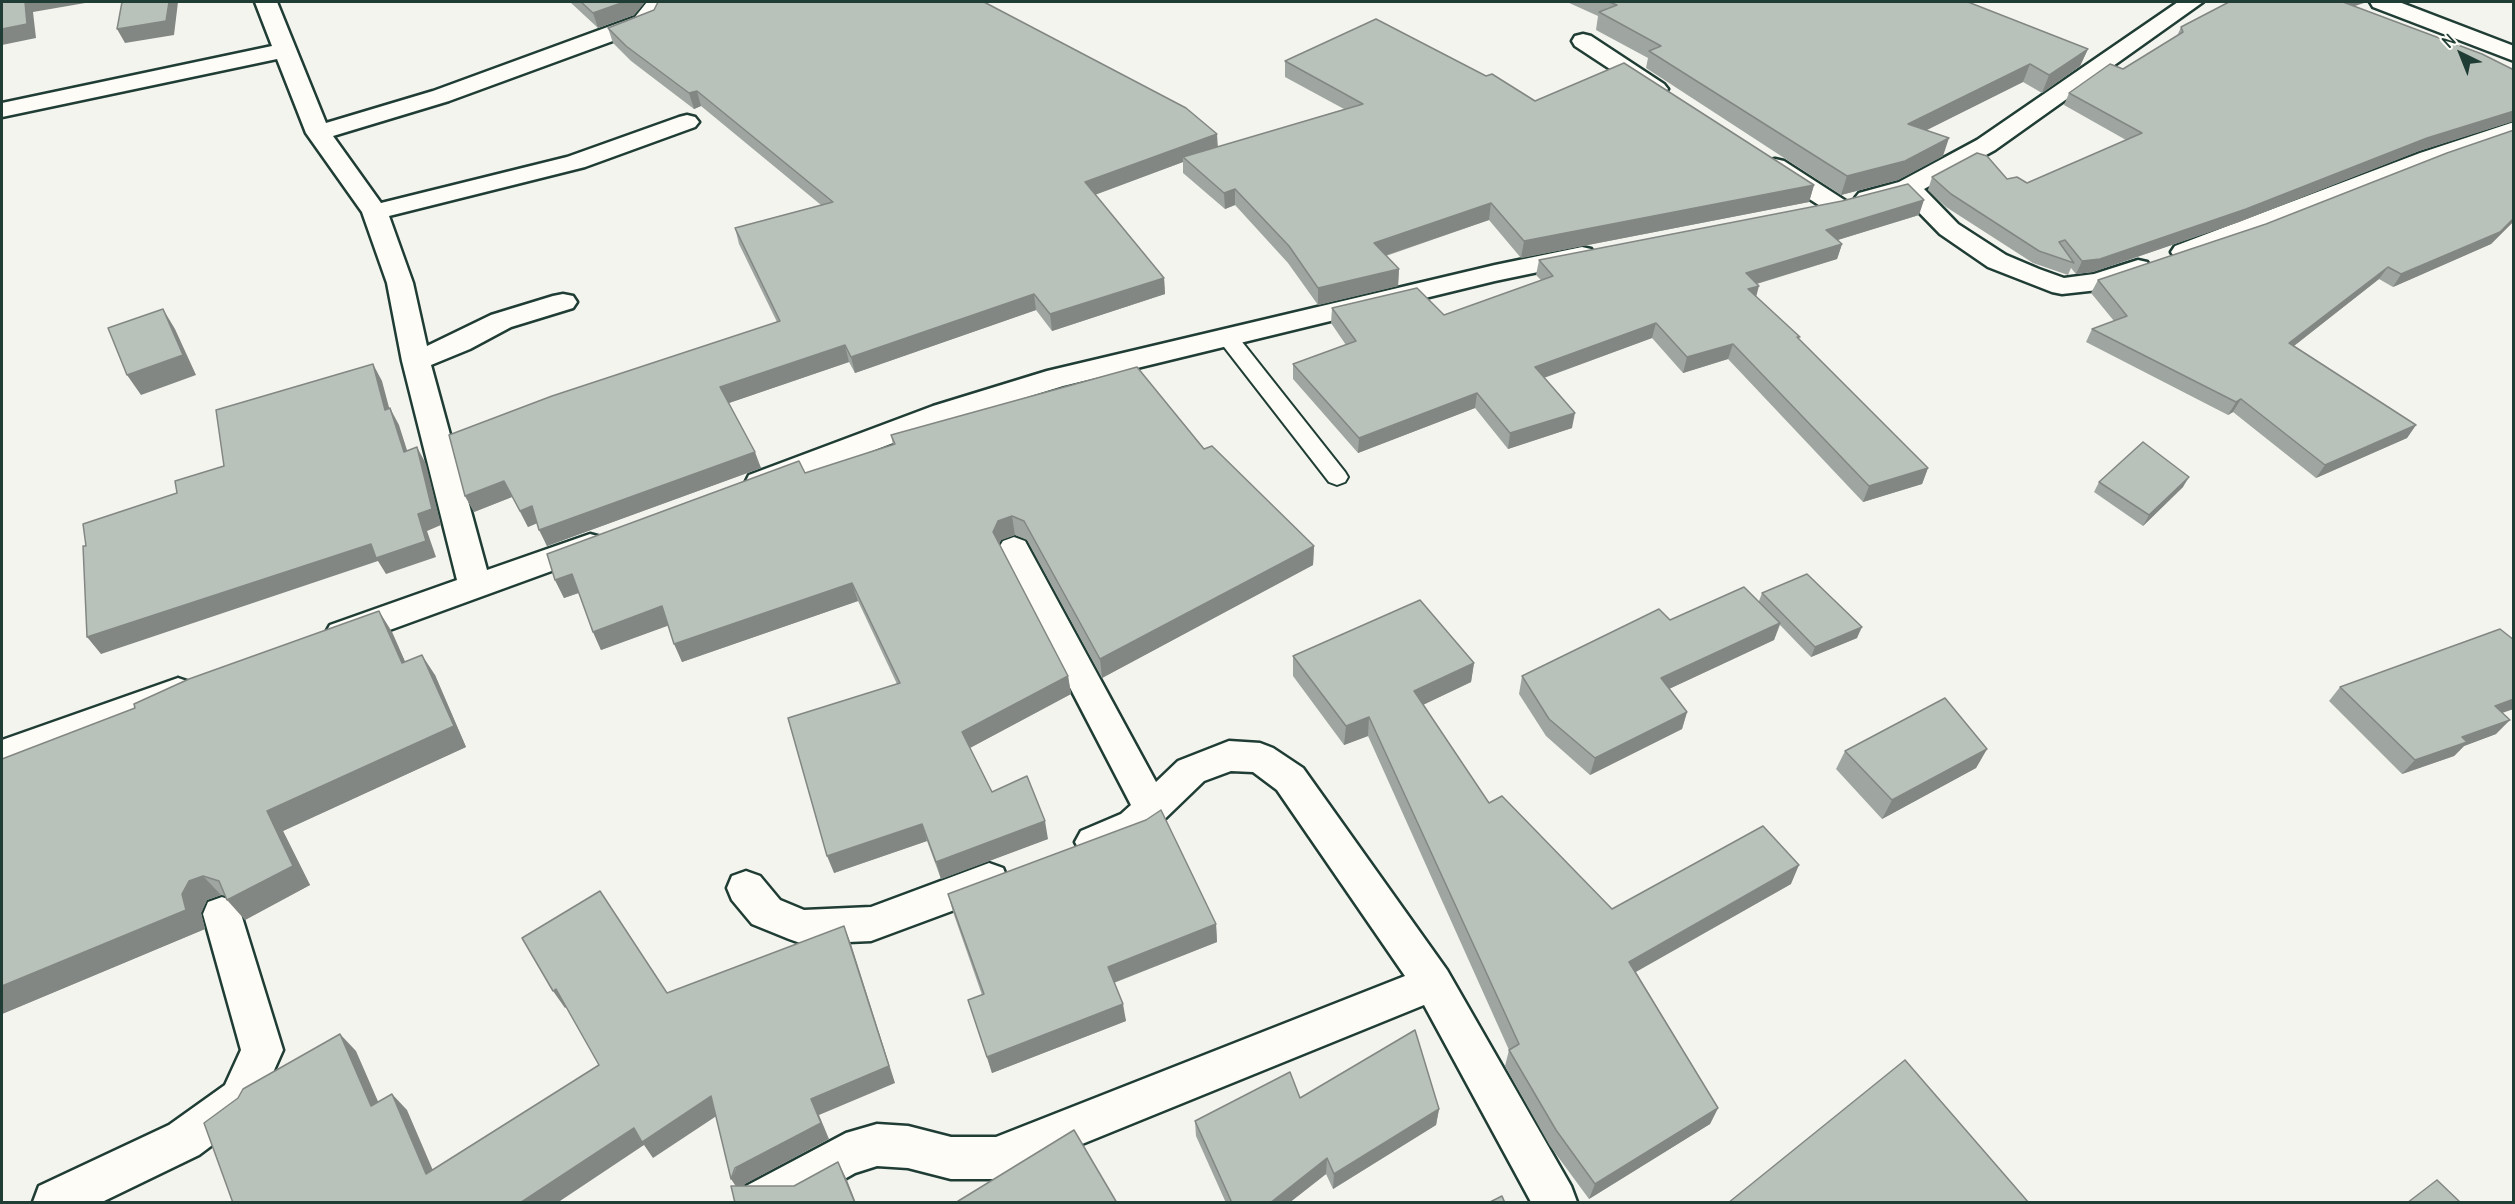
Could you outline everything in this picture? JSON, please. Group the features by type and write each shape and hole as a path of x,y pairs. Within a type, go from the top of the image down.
{"street":[{"path":"266,2 318,133 375,212 400,283 416,361 475,587"},
{"path":"318,133 441,96 643,22 650,18 651,9 659,2"},
{"path":"1803,212 1837,206 1908,187 1986,145 2192,2"},
{"path":"2381,2 2514,54"},
{"path":"1583,41 1678,103"},
{"path":"2,110 286,50"},
{"path":"375,212 576,162 687,122"},
{"path":"1908,187 1949,229 1997,261 2062,286 2098,282 2249,229 2429,158 2514,129"},
{"path":"1756,154 1837,206"},
{"path":"731,494 954,410 1057,378 1494,273 1609,250"},
{"path":"416,361 460,343 501,321 563,302"},
{"path":"317,643 610,538"},
{"path":"1014,549 1151,808"},
{"path":"2,755 204,683"},
{"path":"1064,853 1134,825 1191,771 1229,756 1260,758 1290,779 1433,983 1554,1203"},
{"path":"746,888 766,912 803,927 871,924 1021,869"},
{"path":"55,1203 184,1140 240,1099 262,1050 222,914"},
{"path":"762,1203 846,1154 877,1146 908,1147 951,1158 996,1158 1433,983"}],"lane":[{"path":"1228,338 1337,477"}],"building":[{"path":"2,2 25,2 27,24 2,29"},
{"path":"122,2 169,2 166,21 117,29"},
{"path":"581,2 624,2 593,13"},
{"path":"658,2 984,2 1186,108 1217,134 1085,182 1164,278 1050,314 1034,294 851,357 845,345 720,387 755,452 539,530 532,506 520,511 504,481 465,496 449,435 552,396 780,321 735,228 833,202 697,91 689,93 626,46 608,28 654,10"},
{"path":"1609,2 1968,2 2088,49 2049,75 2030,64 1908,124 1949,138 1905,161 1847,176 1649,51 1661,46 1599,12 1617,5"},
{"path":"2229,2 2343,2 2482,54 2514,70 2514,111 2427,138 2246,209 2100,259 2082,261 2065,240 2059,242 2074,263 2039,251 1951,194 1932,177 1977,153 1987,156 2007,179 2017,177 2027,183 2142,133 2069,93 2110,64 2123,69 2183,32 2181,27"},
{"path":"1376,19 1486,76 1492,74 1535,101 1624,63 1814,185 1524,241 1491,203 1374,243 1399,269 1318,288 1289,246 1235,189 1224,193 1183,157 1363,104 1285,61"},
{"path":"2514,130 2514,218 2500,232 2401,274 2388,267 2289,343 2416,425 2325,465 2241,399 2236,402 2092,329 2127,316 2098,280 2266,224 2447,153"},
{"path":"1908,184 1924,200 1826,230 1842,244 1746,273 1759,286 1748,289 1800,337 1797,337 1928,468 1869,486 1733,344 1687,357 1656,323 1535,367 1575,413 1510,433 1477,393 1359,438 1293,364 1356,341 1332,308 1417,288 1444,315 1553,276 1539,260 1842,201"},
{"path":"163,309 183,355 127,375 108,328"},
{"path":"373,364 385,410 390,408 404,452 417,447 432,509 418,514 426,541 376,558 371,544 87,637 83,546 86,546 83,524 177,493 175,481 224,466 216,410"},
{"path":"1137,367 1204,449 1212,446 1314,546 1100,659 1024,521 1012,516 998,521 993,532 1068,676 962,732 992,792 1027,776 1045,821 936,862 922,824 827,856 788,718 900,683 852,583 674,644 662,606 593,632 572,574 555,580 547,554 799,461 805,473 895,444 891,435"},
{"path":"2143,442 2189,477 2149,515 2099,482"},
{"path":"1807,574 1862,627 1815,647 1762,593"},
{"path":"1744,587 1780,623 1661,678 1687,712 1595,758 1549,719 1522,676 1659,609 1670,620"},
{"path":"1420,600 1474,663 1414,691 1489,803 1502,796 1612,909 1763,826 1799,865 1629,962 1718,1108 1595,1184 1556,1130 1509,1050 1519,1044 1369,717 1346,726 1293,656"},
{"path":"379,611 402,663 422,655 454,726 267,811 293,866 227,900 219,881 203,876 189,881 182,894 186,910 2,986 2,759 135,708 134,704 189,679"},
{"path":"2500,629 2514,640 2514,699 2495,706 2510,720 2462,737 2467,742 2415,760 2340,687"},
{"path":"1945,698 1987,749 1892,800 1845,751"},
{"path":"1161,810 1216,924 1108,967 1123,1004 987,1057 968,1000 984,994 948,894 1146,820"},
{"path":"600,891 667,993 844,926 889,1066 811,1099 821,1123 735,1168 731,1179 711,1096 642,1142 634,1128 520,1203 233,1203 204,1123 238,1098 243,1089 340,1034 371,1106 392,1094 426,1174 599,1065 556,989 553,991 522,938"},
{"path":"1415,1030 1439,1109 1334,1174 1327,1158 1270,1203 1232,1203 1195,1121 1290,1072 1300,1098"},
{"path":"1905,1060 2029,1203 1728,1203"},
{"path":"1074,1130 1117,1203 955,1203"},
{"path":"838,1162 855,1203 735,1203 731,1186 794,1186"},
{"path":"2437,1180 2461,1203 2407,1203"},
{"path":"1502,1196 1505,1203 1488,1203"}]}
